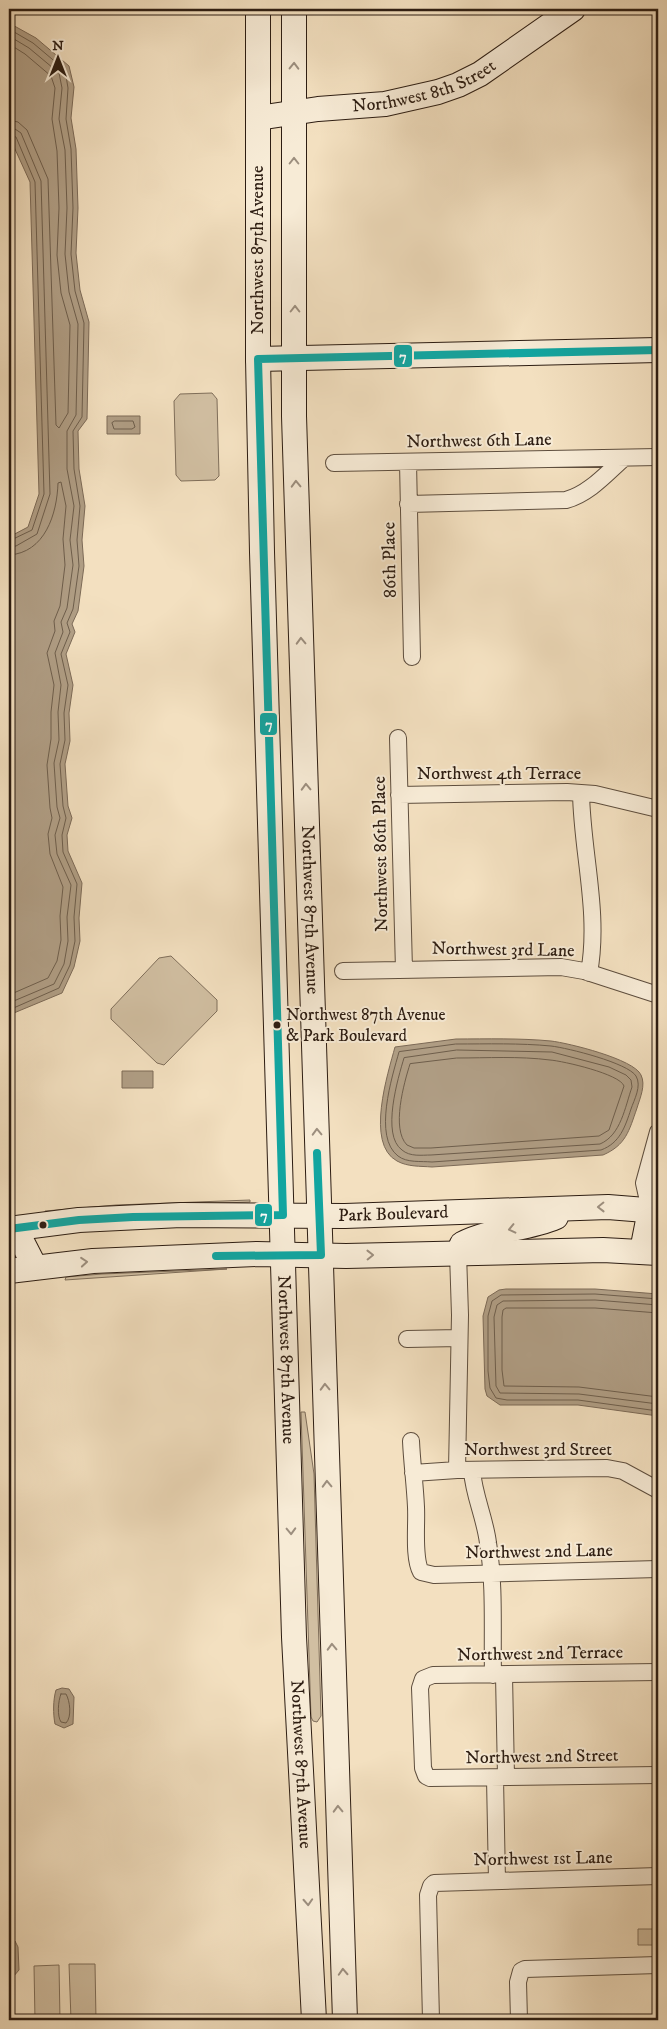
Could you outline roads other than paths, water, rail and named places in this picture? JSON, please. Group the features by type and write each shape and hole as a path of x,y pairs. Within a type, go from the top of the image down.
{"main road":[{"name":"Northwest 87th Avenue","path":"258,9 258,359 294,1627 314,2020"},
{"name":"Northwest 87th Avenue","path":"294,9 294,416 345,2020"},
{"name":"Northwest 8th Street","path":"258,118 318,108 385,104 445,90 480,74 573,9"},
{"path":"258,359 658,350"},
{"path":"275,955 312,954"},
{"path":"9,1271 131,1259 602,1250 650,1252 655,1206"},
{"name":"Park Boulevard","path":"12,1228 79,1220 134,1217 319,1216 655,1206"},
{"path":"458,1253 462,1244 474,1238 543,1222 575,1208"},
{"path":"12,1228 35,1267"}],"street":[{"name":"Northwest 6th Lane","path":"334,463 658,457"},
{"path":"408,504 566,500 577,497 587,490 624,458"},
{"name":"86th Place","path":"408,462 412,657"},
{"name":"Northwest 86th Place","path":"398,738 404,970"},
{"path":"581,793 583,834 594,935 589,973"},
{"name":"Northwest 4th Terrace","path":"399,794 581,793 606,796 658,809"},
{"name":"Northwest 3rd Lane","path":"343,971 572,968 658,995"},
{"path":"655,1206 644,1183 658,1132"},
{"path":"458,1253 464,1470 474,1489 485,1526 491,1573 499,1675 501,1778 497,1881"},
{"path":"407,1339 459,1338"},
{"path":"411,1441 413,1473"},
{"name":"Northwest 3rd Street","path":"413,1473 464,1470 607,1468 623,1471 658,1490"},
{"name":"Northwest 2nd Lane","path":"413,1473 417,1558 421,1572 434,1575 658,1569"},
{"name":"Northwest 2nd Terrace","path":"426,1776 423,1768 420,1698 420,1688 423,1679 433,1675 658,1672"},
{"name":"Northwest 2nd Street","path":"426,1776 436,1779 658,1775"},
{"name":"Northwest 1st Lane","path":"431,2020 428,1896 431,1886 440,1882 658,1876"},
{"path":"519,2020 518,1982 521,1972 531,1967 658,1965"}],"water":[{"path":"9,23 36,38 69,66 74,87 71,118 76,149 78,208 76,253 80,290 89,322 87,419 78,431 79,469 85,506 82,540 84,566 78,611 72,624 75,632 66,654 73,685 69,713 70,741 65,764 68,806 72,818 67,835 68,851 82,883 79,918 80,941 74,967 62,993 9,1015 9,537 28,527 39,494 30,182 9,136"},
{"path":"107,416 140,416 140,434 107,434"},
{"path":"456,1039 551,1041 585,1048 626,1063 636,1069 641,1075 643,1083 640,1100 626,1136 617,1147 603,1155 432,1167 410,1165 397,1161 387,1152 382,1140 380,1124 384,1090 395,1047"},
{"path":"122,1071 153,1071 153,1088 122,1088"},
{"path":"595,1289 658,1294 658,1416 578,1405 500,1405 487,1396 485,1389 483,1316 488,1297 499,1290"},
{"path":"62,1688 69,1689 74,1697 73,1724 64,1728 55,1724 54,1711 56,1690"},
{"path":"9,1940 15,1941 18,1947 19,1970 13,1977 9,1977"}],"place":[{"name":"Northwest 87th Avenue & Park Boulevard","path":"277,1025"}]}
